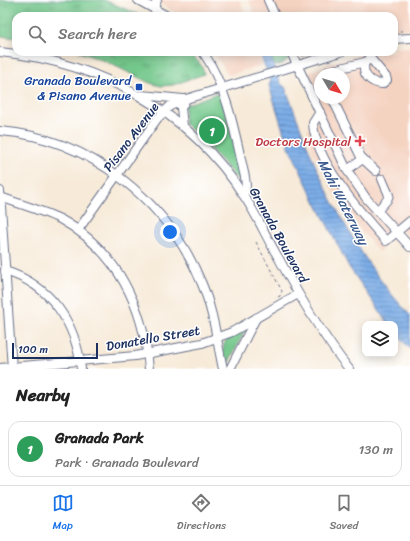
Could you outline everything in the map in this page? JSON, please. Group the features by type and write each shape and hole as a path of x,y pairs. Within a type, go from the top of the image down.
{"street":[{"path":"138,0 155,4 163,12"},
{"path":"268,0 273,12"},
{"path":"398,38 409,35"},
{"name":"Granada Boulevard","path":"0,52 12,53"},
{"name":"Granada Boulevard","path":"30,56 77,68 111,80 137,94 164,111 183,126 216,158 244,195 298,294 319,329 349,369"},
{"path":"206,56 214,68 222,88 245,177 246,191 244,195"},
{"name":"Pisano Avenue","path":"78,230 164,111 186,99 277,71 295,58 310,56"},
{"path":"295,58 347,170 378,211 410,247"},
{"path":"340,68 372,59"},
{"path":"137,94 149,97 186,99 181,108 183,126"},
{"path":"334,104 363,159 376,171"},
{"path":"320,112 313,123 314,131 323,155 336,177 368,220 386,241 410,221"},
{"path":"0,131 32,137 72,150 96,161 118,175 141,194 168,224 178,238 202,284 223,369"},
{"path":"347,170 363,159"},
{"path":"378,211 385,203 389,195 382,179"},
{"path":"0,191 12,368"},
{"path":"0,197 59,219 78,230 105,256 125,282 142,322 148,354 149,369"},
{"path":"5,271 32,283 55,302 73,332 78,348 80,365"},
{"name":"Donatello Street","path":"0,368 80,365 148,354 216,338 228,334 298,294"},
{"path":"230,369 256,318"}],"path":[{"path":"398,32 409,35"},
{"path":"256,242 282,291 280,296 275,298"}],"shaded area":[{"path":"155,0 240,0 244,12 174,12"},
{"path":"249,0 410,0 410,29 398,30 398,12 254,12"},
{"name":"Doctors Hospital","path":"410,47 410,238 400,229 379,252 361,231 334,193 312,151 308,130 324,113 320,104 350,104 350,68 320,68 355,56 398,56 398,48"},
{"path":"216,56 259,56 262,65 228,75"},
{"name":"Doctors Hospital","path":"314,70 314,88 308,73"}],"green space":[{"path":"0,0 104,0 132,12 12,12 12,38 0,36"},
{"path":"91,56 193,56 202,66 204,74 173,85 161,86 150,83 105,61"},
{"path":"270,56 289,56 289,58 282,64 274,66"},
{"path":"215,94 221,95 237,155 240,180 237,179 200,137 185,124 185,105"},
{"path":"243,329 245,330 228,364 224,363 223,349 226,341 232,335"}],"water":[{"name":"Mahi Waterway","path":"261,56 270,56 281,84 285,87 323,182 356,243 381,281 410,315 410,349 398,335 398,321 387,321 349,267 286,140 269,85 271,81"}],"place":[{"name":"Granada Boulevard & Pisano Avenue","path":"139,87"},
{"name":"Granada Park","path":"212,131"},
{"name":"Doctors Hospital","path":"360,141"}]}
